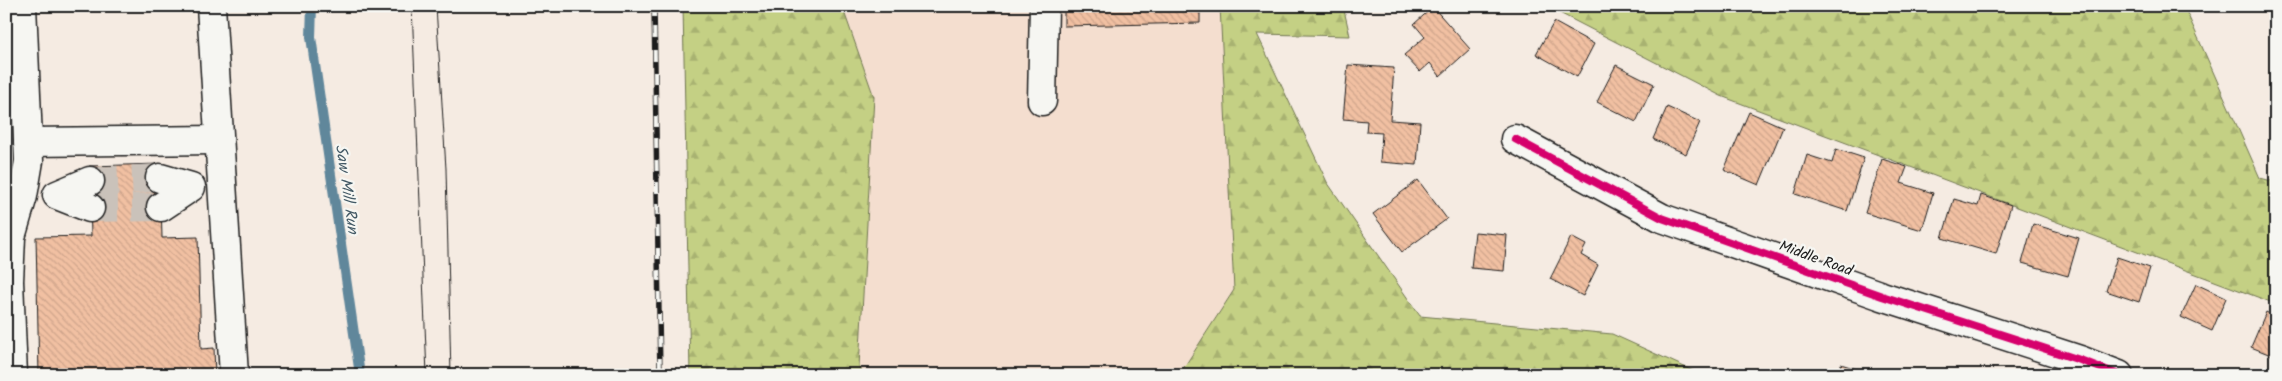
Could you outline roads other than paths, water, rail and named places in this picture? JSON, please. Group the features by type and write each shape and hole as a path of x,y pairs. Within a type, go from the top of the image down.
{"street":[{"path":"13,375 9,282 11,237 15,197 29,161 22,6"},
{"path":"211,6 234,375"},
{"path":"1042,101 1044,6"},
{"name":"Middle Road","path":"1515,139 1662,218 1882,296 2071,357 2119,375"},
{"path":"28,142 219,140"},
{"path":"160,178 192,187 222,185"},
{"path":"15,197 57,195 90,181"},
{"path":"161,207 192,187"},
{"path":"57,195 90,208"}],"waterway":[{"name":"Saw Mill Run","path":"312,6 311,37 360,375"}],"tunnel":[{"path":"90,181 160,178"},
{"path":"90,208 161,207"}],"tram line":[{"path":"412,6 427,375"},
{"path":"436,6 446,169 451,375"}],"railway":[{"path":"654,6 660,375"}]}
